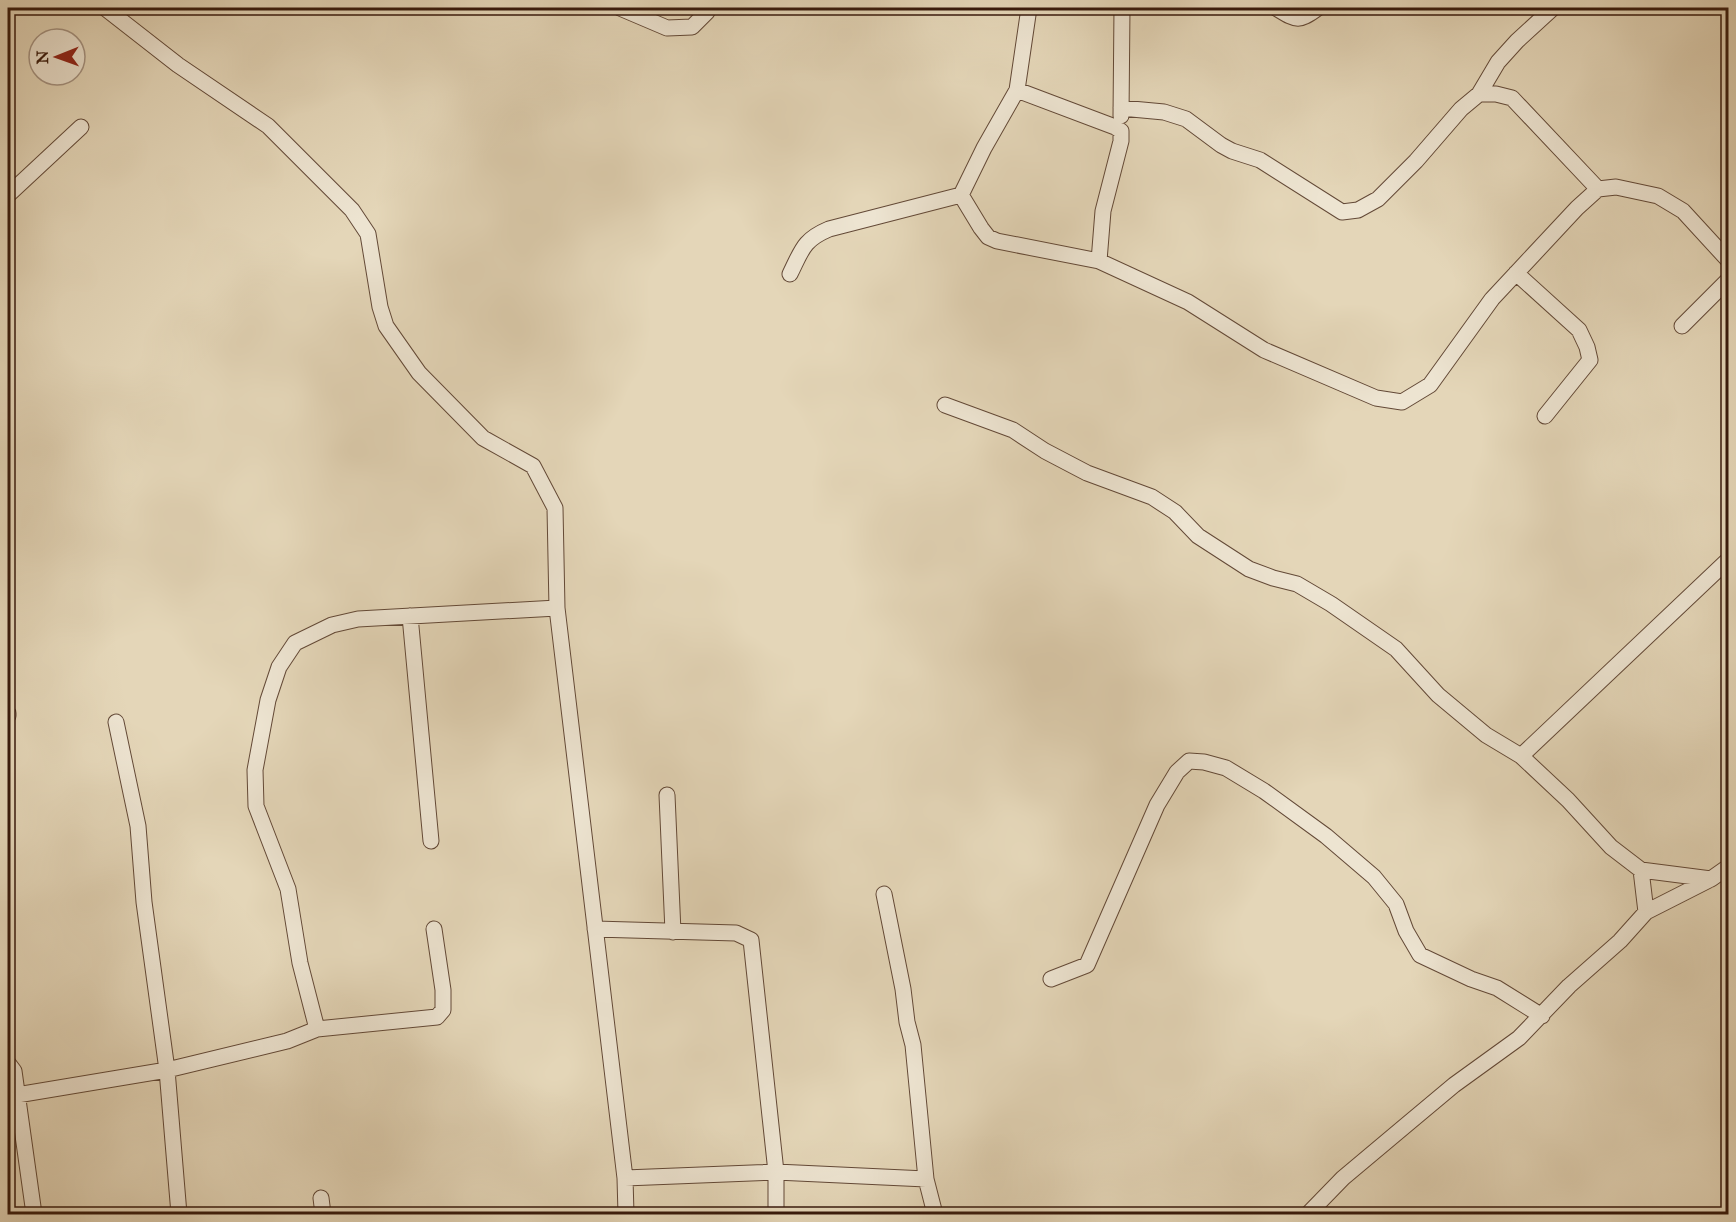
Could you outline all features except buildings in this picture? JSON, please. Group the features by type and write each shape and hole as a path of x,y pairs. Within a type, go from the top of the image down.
{"street":[{"path":"105,8 178,65 268,126 352,210 368,234 380,307 386,326 419,373 483,438 533,466 555,508 557,608 625,1178 626,1215"},
{"path":"620,8 667,28 693,27 709,8"},
{"path":"962,195 984,148 1017,90 1029,8"},
{"path":"1099,261 1103,211 1121,141 1122,8"},
{"path":"1276,8 1295,19 1303,18 1318,8"},
{"path":"1121,108 1164,112 1186,119 1221,145 1260,160 1341,212 1358,210 1378,199 1416,160 1461,109 1479,94 1498,62 1553,8"},
{"path":"1017,90 1121,131"},
{"path":"1479,94 1496,94 1512,98 1598,189"},
{"path":"8,195 81,127"},
{"path":"962,195 988,237 997,241 1099,261 1188,302 1264,350 1376,398 1402,402 1430,385 1492,299 1577,208 1598,189 1616,187 1658,196 1683,211 1728,260"},
{"path":"790,274 812,236 829,229 962,195"},
{"path":"1516,273 1579,330 1590,360 1545,416"},
{"path":"1682,326 1728,280"},
{"path":"945,405 1013,430 1045,451 1087,473 1152,497 1175,512 1198,536 1249,569 1297,584 1331,604 1396,650 1438,695 1486,735 1521,756 1568,800 1611,847 1641,870 1711,879"},
{"path":"1521,756 1728,560"},
{"path":"317,1029 300,963 288,889 256,806 255,770 268,700 279,667 295,643 332,625 358,619 557,608"},
{"path":"410,616 432,841"},
{"path":"116,722 138,826 146,914 167,1070 179,1215"},
{"path":"1051,979 1087,965 1157,805 1177,772 1189,761 1204,762 1226,768 1264,791 1326,836 1374,877 1396,904 1406,931 1420,955 1471,979 1497,988 1542,1016"},
{"path":"667,795 673,932"},
{"path":"1308,1215 1343,1178 1405,1125 1454,1084 1519,1038 1569,986 1620,941 1646,912 1711,879 1728,867"},
{"path":"1641,870 1646,912"},
{"path":"884,894 903,989 906,1023 913,1045 926,1179 935,1215"},
{"path":"17,1095 167,1070 287,1041 317,1029 436,1017 443,1010 443,990 434,929"},
{"path":"595,929 736,933 751,940 776,1172 776,1215"},
{"path":"8,1063 14,1071 34,1215"},
{"path":"625,1178 776,1172 926,1179"},
{"path":"321,1198 323,1215"}]}
